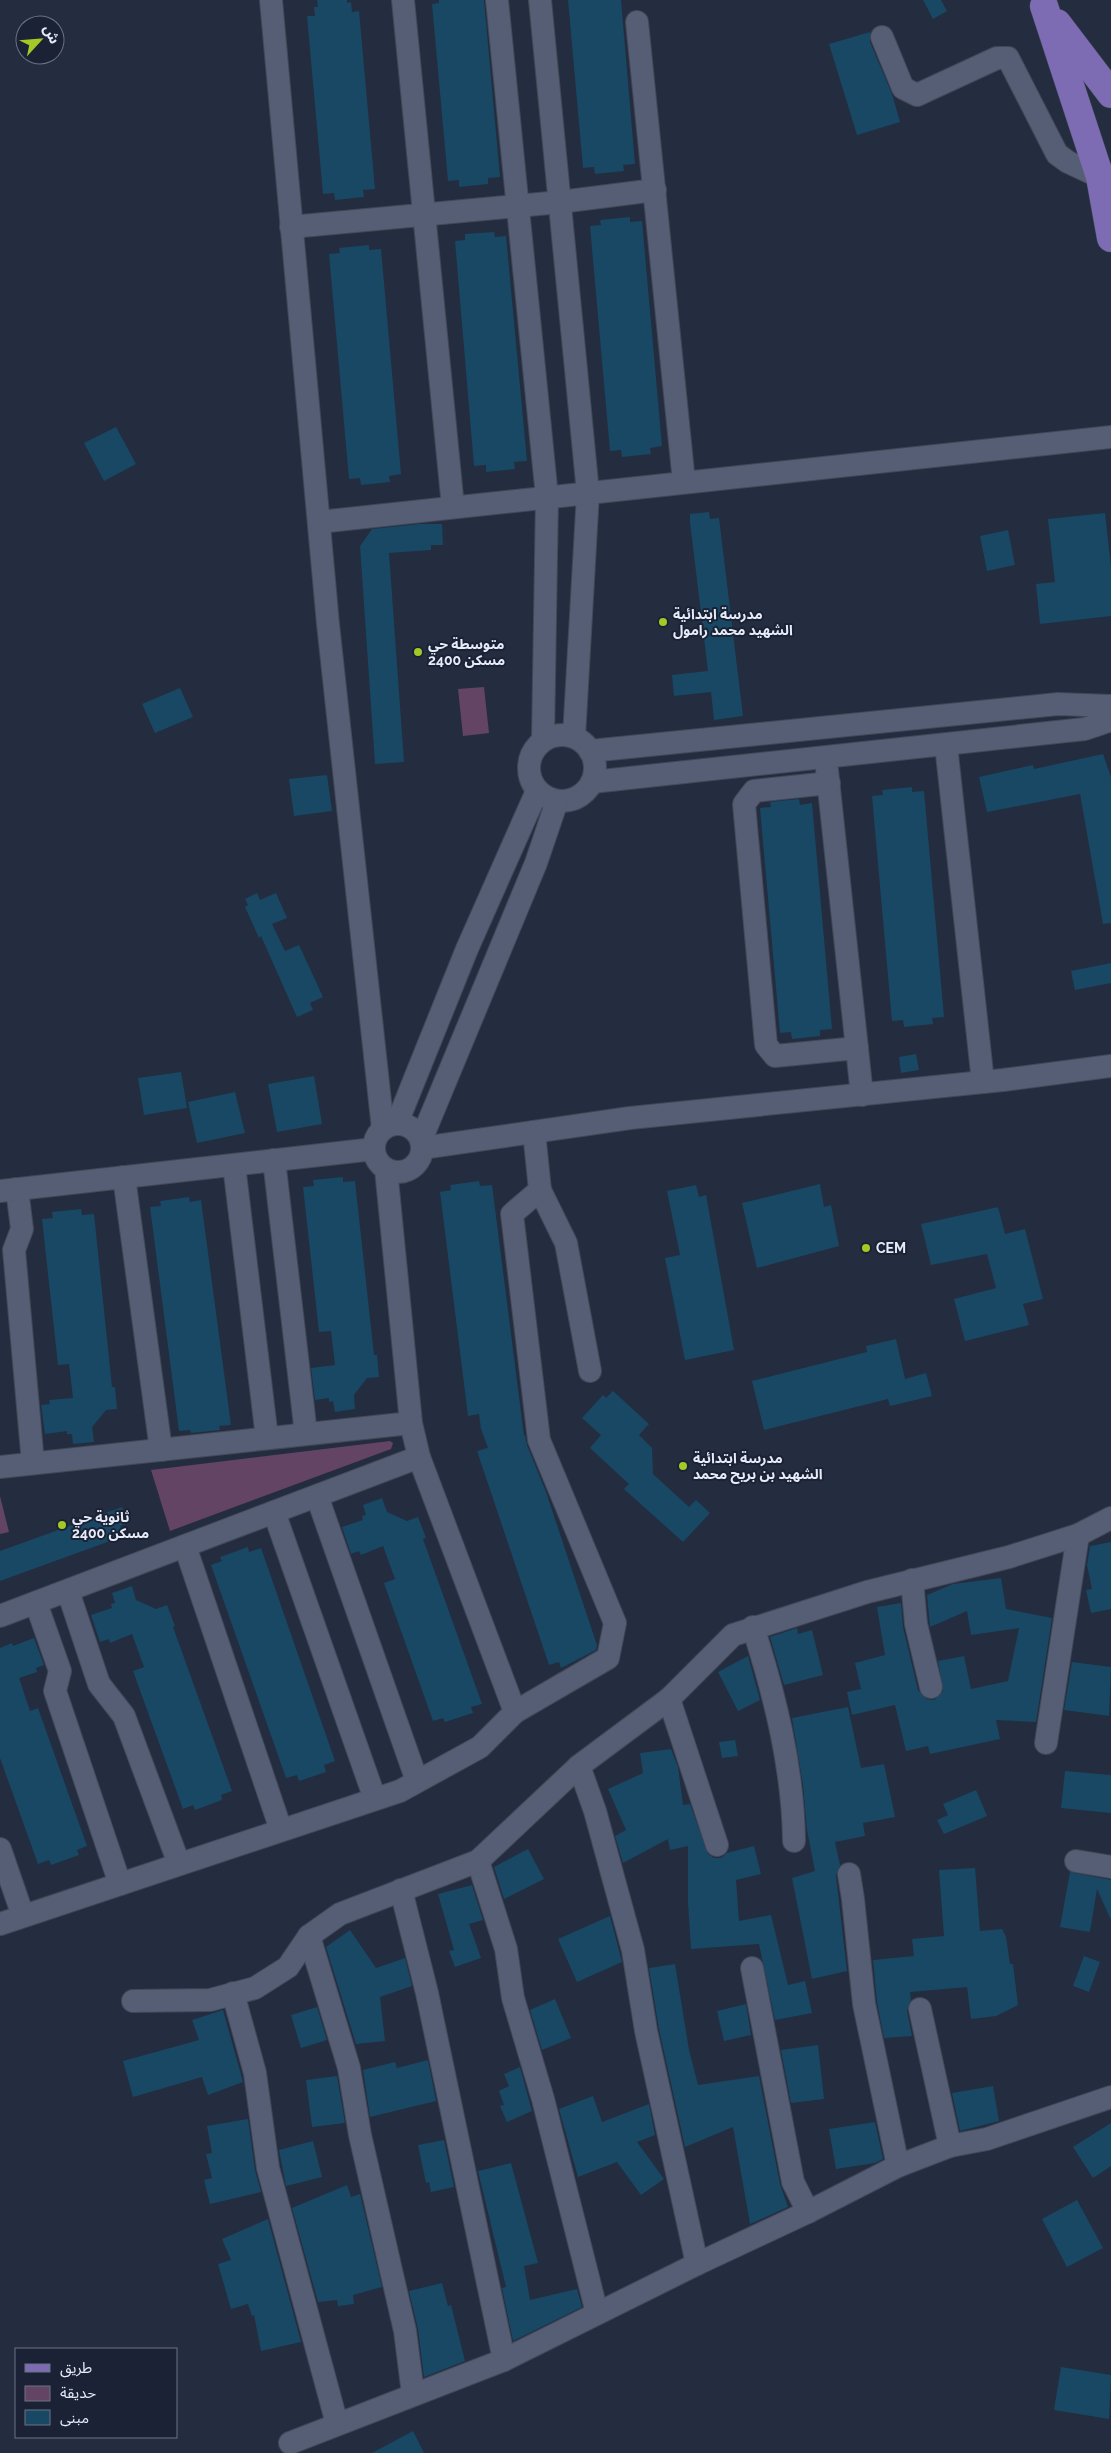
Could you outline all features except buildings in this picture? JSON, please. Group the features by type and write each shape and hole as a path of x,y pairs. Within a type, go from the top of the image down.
{"main road":[{"path":"1042,2 1111,94"},
{"path":"1042,2 1100,177 1111,238"}],"street":[{"path":"270,0 319,522 390,1126"},
{"path":"403,0 453,507"},
{"path":"496,0 547,497 542,740"},
{"path":"540,0 588,492 582,744 594,761 592,782 578,798 557,802 546,798 537,791 530,781 528,770 529,758 534,748 542,740 558,735 582,744 1058,704 1111,706"},
{"path":"638,22 684,482"},
{"path":"882,37 903,88 916,95 997,58 1008,58 1057,154 1068,162 1100,177"},
{"path":"292,227 560,202 654,190"},
{"path":"319,522 1111,437"},
{"path":"592,782 946,745 1085,728 1111,720"},
{"path":"946,745 984,1082"},
{"path":"826,758 862,1095"},
{"path":"829,783 754,791 744,804 766,1045 775,1056 857,1048"},
{"path":"537,791 390,1126 374,1142 375,1157 386,1169 394,1172 410,1169 420,1156 422,1144 536,864 557,802"},
{"path":"422,1144 534,1132 630,1118 984,1082 1111,1066"},
{"path":"390,1126 412,1128 422,1144"},
{"path":"534,1132 540,1190 566,1243 590,1371"},
{"path":"33,1463 14,1250 22,1229 9,1190 374,1149"},
{"path":"274,1160 306,1434"},
{"path":"234,1165 267,1438"},
{"path":"386,1169 411,1423 419,1457 515,1712"},
{"path":"124,1177 161,1450"},
{"path":"0,1924 400,1791 480,1747 515,1712 608,1658 615,1623 539,1440 512,1214 540,1190"},
{"path":"0,1467 411,1423"},
{"path":"0,1616 419,1457"},
{"path":"317,1496 417,1781"},
{"path":"274,1512 375,1799"},
{"path":"133,2001 210,2000 255,1988 288,1967 309,1936 340,1914 478,1861 579,1766 669,1699 733,1635 912,1580 1009,1557 1078,1535 1111,1518"},
{"path":"1046,1743 1078,1535"},
{"path":"185,1546 281,1830"},
{"path":"912,1580 916,1624 931,1687"},
{"path":"68,1591 98,1684 124,1716 179,1864"},
{"path":"36,1603 60,1672 55,1691 120,1884"},
{"path":"754,1627 775,1695 794,1806 794,1841"},
{"path":"60,1672 91,1662"},
{"path":"669,1699 717,1844"},
{"path":"579,1766 598,1819 633,1950 646,2031 697,2264"},
{"path":"0,1849 23,1916"},
{"path":"478,1861 506,1949 513,1998 543,2099 597,2313"},
{"path":"1076,1861 1111,1867"},
{"path":"849,1874 854,1899 864,2004 898,2166"},
{"path":"401,1890 438,2041 504,2360"},
{"path":"309,1936 349,2068 360,2135 405,2331 413,2394"},
{"path":"752,1968 793,2182 808,2212"},
{"path":"233,1994 254,2073 268,2168 337,2424"},
{"path":"920,2009 950,2146"},
{"path":"290,2443 504,2360 697,2264 808,2212 898,2166 950,2146 987,2139 1111,2097"}],"green space":[{"path":"484,687 489,733 463,736 458,689"},
{"path":"390,1441 393,1443 391,1449 170,1531 151,1470"},
{"path":"0,1496 9,1532 0,1534"}],"place":[{"name":"مدرسة ابتدائية الشهيد محمد رامول","path":"663,622"},
{"name":"متوسطة حي 2400 مسكن","path":"418,652"},
{"name":"CEM","path":"866,1248"},
{"name":"مدرسة ابتدائية الشهيد بن بريح محمد","path":"683,1466"},
{"name":"ثانوية حي 2400 مسكن","path":"62,1525"}]}
